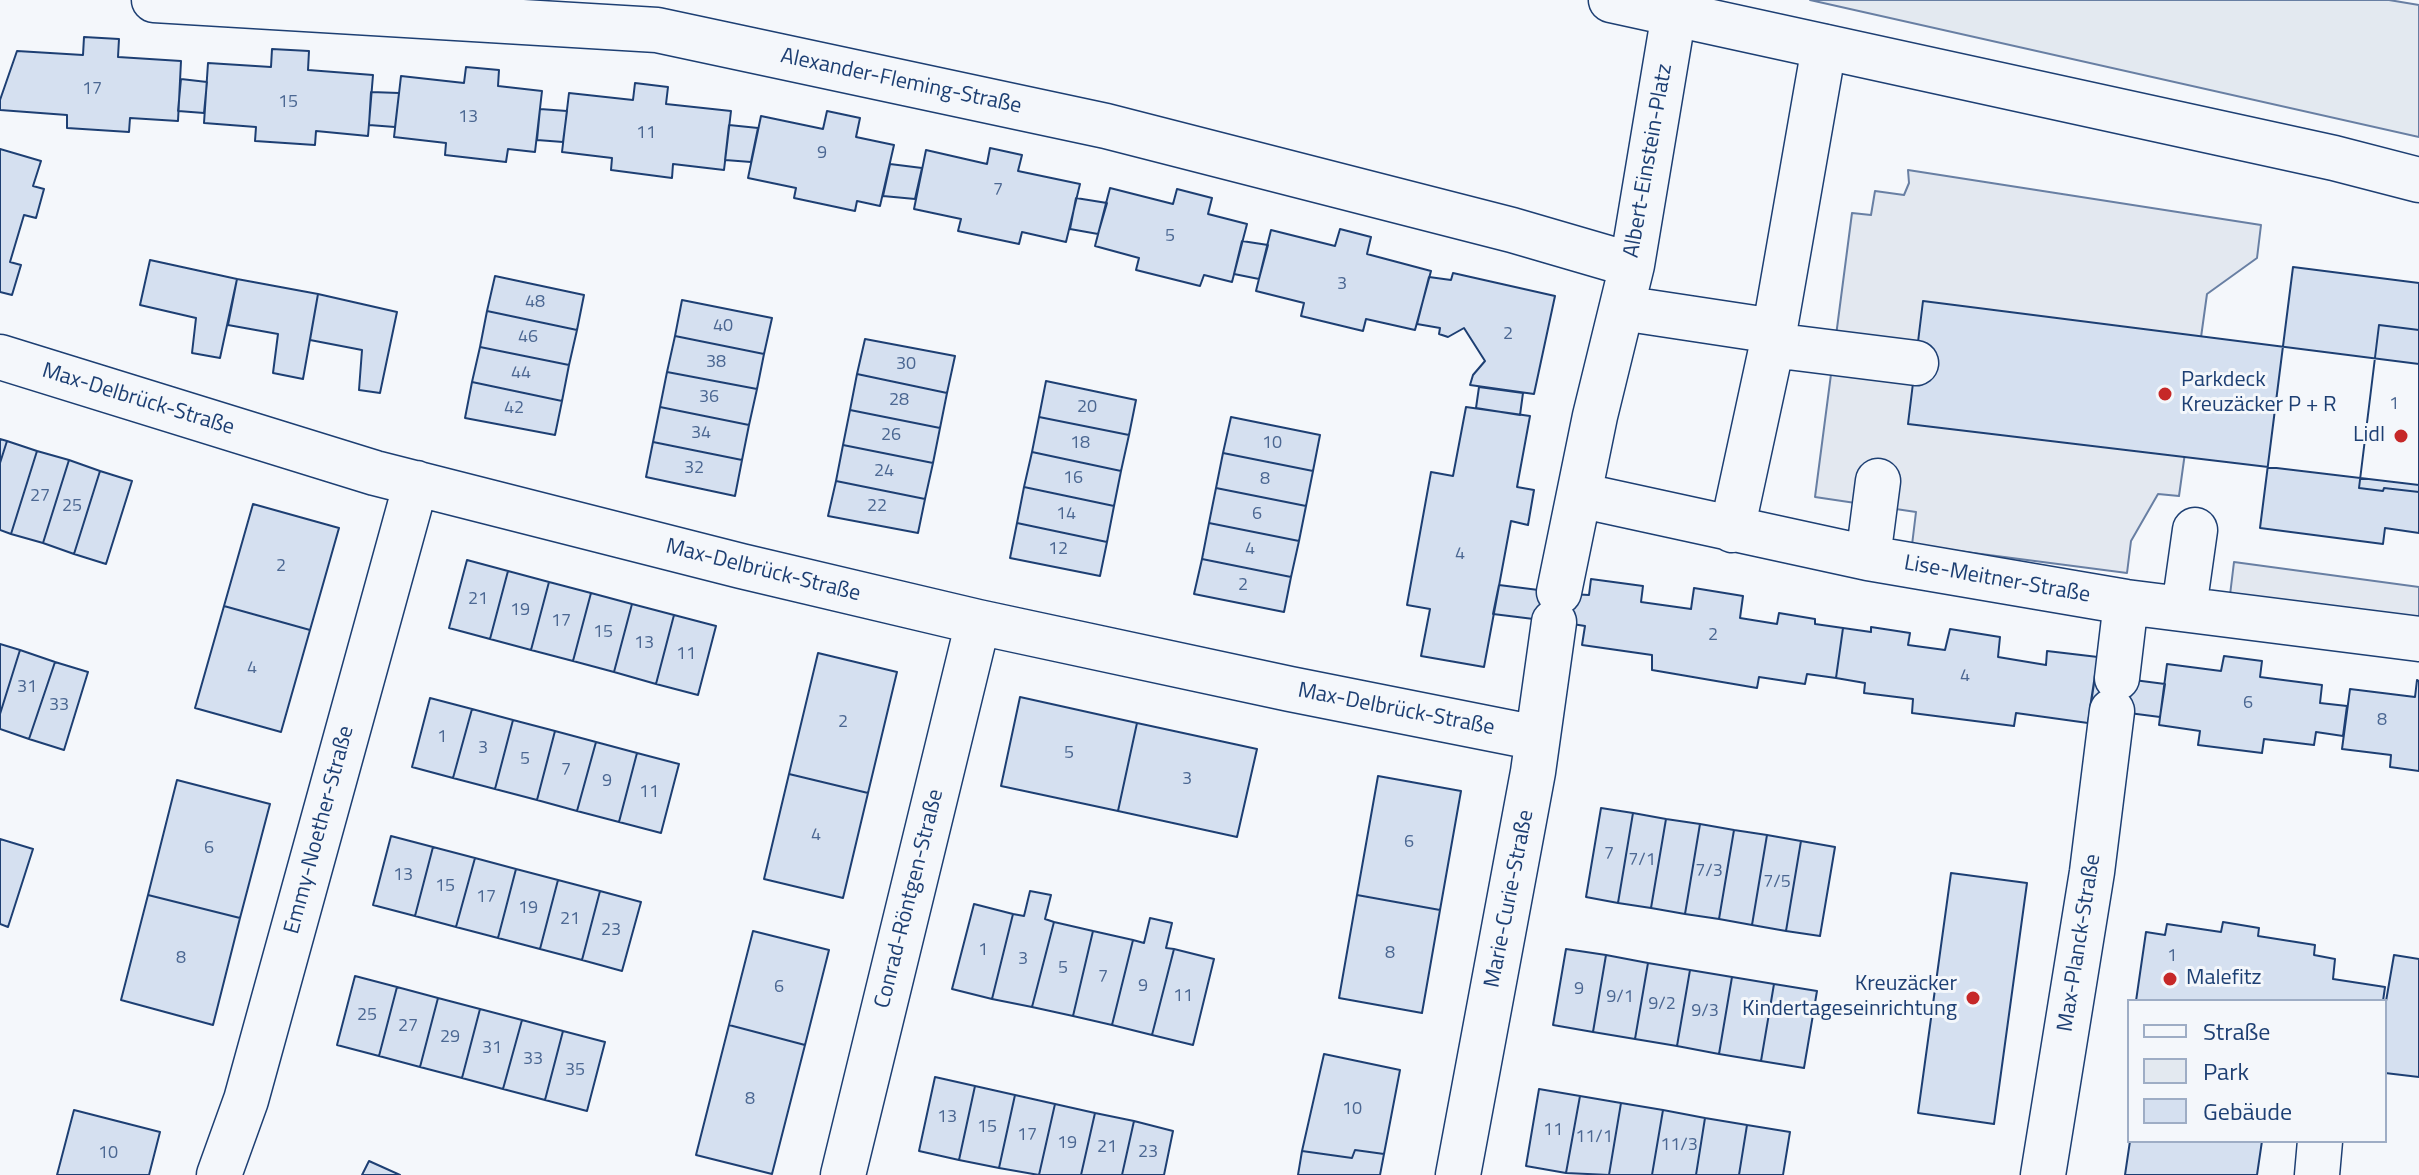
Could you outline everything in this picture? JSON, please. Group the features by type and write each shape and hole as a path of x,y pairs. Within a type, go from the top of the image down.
{"street":[{"name":"Alexander-Fleming-Straße","path":"154,0 657,30 1106,126 1512,230 1632,265"},
{"path":"1611,0 2334,158 2419,180"},
{"name":"Albert-Einstein-Platz","path":"1579,495 1632,265 1674,13"},
{"path":"1732,530 1773,338 1824,47"},
{"path":"1622,308 1828,352 1916,363"},
{"name":"Max-Delbrück-Straße","path":"0,357 375,473 755,570 978,622 1537,738"},
{"path":"1868,558 1878,481"},
{"name":"Emmy-Noether-Straße","path":"219,1175 246,1100 416,483"},
{"name":"Lise-Meitner-Straße","path":"1579,495 1868,558 2126,602 2419,639"},
{"name":"Marie-Curie-Straße","path":"1458,1175 1531,788 1556,607 1579,495"},
{"path":"2184,608 2195,530"},
{"name":"Max-Planck-Straße","path":"2043,1175 2092,872 2126,602"},
{"name":"Conrad-Röntgen-Straße","path":"843,1175 978,622"},
{"path":"2317,1175 2320,1143"}],"green space":[{"path":"1810,0 2389,0 2419,5 2419,137"}],"shaded area":[{"path":"1908,170 2261,225 2257,258 2207,294 2179,496 2158,494 2131,541 2127,573 1912,545 1916,512 1815,497 1852,213 1871,215 1875,191 1904,195 1909,183"},
{"path":"2234,562 2419,587 2419,621 2230,595"}],"building":[{"path":"84,37 119,39 118,57 181,61 178,121 130,118 129,132 67,128 67,115 0,110 0,100 17,51 83,55"},
{"path":"272,49 309,51 308,70 373,75 368,136 316,131 315,145 255,141 256,127 204,123 208,63 271,67"},
{"path":"466,67 499,70 498,86 542,91 535,152 508,149 506,162 445,155 446,143 394,137 401,76 464,83"},
{"path":"181,79 207,82 204,113 178,111"},
{"path":"635,83 668,87 666,104 731,111 724,170 673,164 672,178 611,170 612,158 562,152 569,93 633,100"},
{"path":"371,92 399,93 395,127 369,125"},
{"path":"540,109 567,111 563,142 537,140"},
{"path":"827,111 860,118 856,137 894,145 880,206 857,201 855,211 794,198 796,188 748,178 761,116 823,129"},
{"path":"729,125 758,128 751,162 725,160"},
{"path":"990,148 1022,155 1018,171 1080,184 1066,242 1022,232 1019,244 958,231 961,219 914,209 926,150 987,164"},
{"path":"0,149 41,161 33,186 44,189 36,218 24,215 10,262 21,265 12,295 0,292"},
{"path":"890,164 922,168 915,199 883,196"},
{"path":"1110,188 1173,204 1177,189 1212,198 1208,214 1247,224 1232,282 1204,275 1200,286 1136,270 1139,258 1095,246"},
{"path":"1076,198 1107,203 1098,234 1070,229"},
{"path":"1340,229 1371,237 1367,254 1431,271 1415,330 1366,319 1363,331 1301,316 1304,303 1256,291 1271,230 1335,246"},
{"path":"1242,241 1268,245 1259,279 1234,274"},
{"path":"150,260 237,279 220,358 192,353 196,318 140,305"},
{"path":"2293,267 2419,283 2419,330 2379,325 2359,488 2419,492 2419,533 2385,528 2383,544 2260,528"},
{"path":"1453,273 1555,296 1534,394 1470,385 1473,375 1485,361 1464,328 1448,337 1439,334 1440,328 1417,324 1429,277 1451,280"},
{"path":"495,276 584,295 577,330 487,311"},
{"path":"237,279 318,294 303,379 273,373 278,334 228,325"},
{"path":"318,294 397,312 380,393 359,390 362,350 310,340"},
{"path":"682,300 772,318 764,354 675,336"},
{"name":"Parkdeck Kreuzäcker P + R","path":"1923,301 2419,364 2419,485 1908,424"},
{"path":"487,311 577,330 569,365 480,347"},
{"path":"2379,325 2419,330 2419,492 2359,488"},
{"path":"675,336 764,354 757,389 667,372"},
{"path":"865,339 955,356 947,393 857,374"},
{"path":"480,347 569,365 562,401 472,382"},
{"path":"667,372 757,389 749,425 660,407"},
{"path":"857,374 947,393 940,428 850,410"},
{"path":"1046,381 1136,400 1129,435 1039,417"},
{"path":"472,382 562,401 555,435 465,418"},
{"path":"1479,387 1523,393 1520,415 1476,408"},
{"path":"660,407 749,425 742,460 653,442"},
{"path":"1466,407 1530,416 1517,487 1534,490 1528,525 1511,521 1484,667 1421,656 1430,609 1407,605 1431,472 1453,476"},
{"path":"850,410 940,428 933,463 843,445"},
{"path":"1039,417 1129,435 1121,471 1032,452"},
{"path":"1231,417 1320,435 1313,471 1223,453"},
{"path":"0,439 7,441 0,463"},
{"path":"7,441 37,451 11,534 0,530 0,463"},
{"path":"653,442 742,460 735,496 646,477"},
{"path":"843,445 933,463 925,499 836,481"},
{"path":"37,451 69,460 43,543 11,534"},
{"path":"1032,452 1121,471 1114,506 1024,487"},
{"path":"1223,453 1313,471 1306,506 1216,488"},
{"path":"69,460 100,471 74,554 43,543"},
{"path":"100,471 132,481 106,564 74,554"},
{"path":"836,481 925,499 918,533 828,516"},
{"path":"1024,487 1114,506 1107,542 1017,523"},
{"path":"1216,488 1306,506 1299,541 1209,523"},
{"path":"253,504 339,528 310,630 224,606"},
{"path":"1017,523 1107,542 1100,576 1010,558"},
{"path":"1209,523 1299,541 1291,577 1202,559"},
{"path":"1202,559 1291,577 1284,612 1194,594"},
{"path":"467,560 508,571 490,639 449,628"},
{"path":"508,571 549,582 531,650 490,639"},
{"path":"1591,579 1643,586 1641,602 1691,609 1694,588 1743,596 1740,618 1777,624 1779,613 1815,619 1815,624 1843,628 1836,678 1807,674 1805,684 1759,677 1757,688 1652,670 1652,655 1582,645 1585,626 1566,623 1570,594 1589,595"},
{"path":"549,582 591,593 573,661 531,650"},
{"path":"1499,585 1570,594 1566,623 1493,614"},
{"path":"591,593 632,604 614,672 573,661"},
{"path":"632,604 674,615 656,684 614,672"},
{"path":"224,606 310,630 281,732 195,708"},
{"path":"674,615 716,626 698,695 656,684"},
{"path":"1871,627 1910,633 1908,645 1945,650 1950,629 2000,637 1998,657 2046,665 2047,651 2098,657 2088,723 2016,713 2014,726 1912,713 1913,699 1864,693 1865,683 1836,678 1843,628 1871,632"},
{"path":"0,644 20,650 0,714"},
{"path":"20,650 55,662 29,739 0,729 0,714"},
{"path":"818,653 897,672 868,793 789,774"},
{"path":"2224,656 2262,661 2260,677 2322,685 2320,703 2347,706 2343,736 2316,732 2314,745 2264,739 2262,753 2198,745 2200,731 2159,725 2167,664 2221,671"},
{"path":"55,662 88,672 64,750 29,739"},
{"path":"2095,675 2165,684 2160,717 2090,708"},
{"path":"2417,680 2419,771 2390,767 2391,755 2342,749 2350,689 2415,697"},
{"path":"1020,697 1137,723 1118,811 1001,786"},
{"path":"430,698 472,709 453,778 412,767"},
{"path":"472,709 513,720 495,789 453,778"},
{"path":"513,720 555,731 537,800 495,789"},
{"path":"1137,723 1257,749 1237,837 1118,811"},
{"path":"555,731 596,742 577,811 537,800"},
{"path":"596,742 637,753 619,822 577,811"},
{"path":"637,753 679,764 661,833 619,822"},
{"path":"789,774 868,793 843,898 764,879"},
{"path":"1378,776 1461,791 1440,910 1357,895"},
{"path":"177,780 270,804 240,918 148,895"},
{"path":"1601,808 1633,813 1618,903 1586,897"},
{"path":"1633,813 1666,819 1651,908 1618,903"},
{"path":"1666,819 1700,824 1685,914 1651,908"},
{"path":"1700,824 1734,830 1719,919 1685,914"},
{"path":"1734,830 1767,835 1752,925 1719,919"},
{"path":"1767,835 1801,841 1786,931 1752,925"},
{"path":"391,836 433,847 415,916 373,905"},
{"path":"0,839 33,849 8,927 0,924"},
{"path":"1801,841 1835,847 1820,936 1786,931"},
{"path":"433,847 475,858 456,927 415,916"},
{"path":"475,858 516,869 498,938 456,927"},
{"path":"516,869 558,880 540,949 498,938"},
{"name":"Kreuzäcker Kindertageseinrichtung","path":"1951,873 2027,883 1994,1124 1918,1113"},
{"path":"558,880 600,891 582,960 540,949"},
{"path":"600,891 641,902 622,971 582,960"},
{"path":"1030,891 1051,895 1045,919 1054,922 1032,1007 992,999 1013,914 1024,916"},
{"path":"148,895 240,918 213,1025 121,1000"},
{"path":"1357,895 1440,910 1422,1013 1339,998"},
{"path":"974,904 1013,914 992,999 952,989"},
{"path":"1150,918 1172,923 1166,948 1174,949 1152,1035 1112,1025 1133,940 1144,943"},
{"path":"1054,922 1093,931 1073,1016 1032,1007"},
{"path":"2223,922 2259,928 2258,936 2315,945 2314,955 2335,959 2333,979 2385,987 2383,999 2136,999 2146,932 2165,935 2167,924 2221,932"},
{"path":"753,931 829,950 805,1045 729,1025"},
{"path":"1093,931 1133,940 1112,1025 1073,1016"},
{"path":"1174,949 1214,959 1193,1045 1152,1035"},
{"path":"1566,949 1606,955 1593,1032 1553,1025"},
{"path":"1606,955 1648,963 1635,1039 1593,1032"},
{"path":"2394,955 2419,959 2419,1077 2387,1073 2386,999"},
{"path":"1648,963 1690,970 1677,1046 1635,1039"},
{"path":"1690,970 1732,977 1719,1054 1677,1046"},
{"path":"355,976 397,987 379,1056 337,1045"},
{"path":"1732,977 1774,984 1761,1061 1719,1054"},
{"path":"1774,984 1817,991 1804,1068 1761,1061"},
{"path":"397,987 438,998 420,1067 379,1056"},
{"path":"438,998 480,1009 462,1078 420,1067"},
{"path":"480,1009 522,1020 503,1089 462,1078"},
{"path":"522,1020 563,1031 545,1100 503,1089"},
{"path":"729,1025 805,1045 772,1174 696,1155"},
{"path":"563,1031 605,1042 587,1111 545,1100"},
{"path":"1324,1054 1400,1070 1384,1154 1355,1150 1352,1158 1302,1151"},
{"path":"935,1077 975,1086 959,1160 919,1151"},
{"path":"975,1086 1015,1095 999,1168 959,1160"},
{"path":"1539,1089 1580,1096 1566,1173 1526,1166"},
{"path":"1015,1095 1055,1104 1039,1175 999,1168"},
{"path":"1580,1096 1621,1103 1609,1175 1566,1173"},
{"path":"1621,1103 1663,1110 1652,1175 1609,1175"},
{"path":"1055,1104 1095,1113 1081,1175 1039,1175"},
{"path":"74,1110 160,1132 149,1175 57,1175"},
{"path":"1663,1110 1705,1118 1696,1175 1652,1175"},
{"path":"1095,1113 1134,1121 1122,1175 1081,1175"},
{"path":"1705,1118 1747,1125 1739,1175 1696,1175"},
{"path":"1134,1121 1173,1131 1164,1175 1122,1175"},
{"path":"1747,1125 1790,1132 1783,1175 1739,1175"},
{"path":"2130,1143 2262,1143 2257,1175 2125,1175"},
{"path":"1355,1150 1384,1154 1380,1175 1298,1175 1302,1151 1352,1158"},
{"path":"369,1161 400,1175 362,1175"}],"place":[{"name":"Parkdeck Kreuzäcker P + R","path":"2165,394"},
{"name":"Lidl","path":"2401,436"},
{"name":"Malefitz","path":"2170,979"},
{"name":"Kreuzäcker Kindertageseinrichtung","path":"1973,998"}]}
